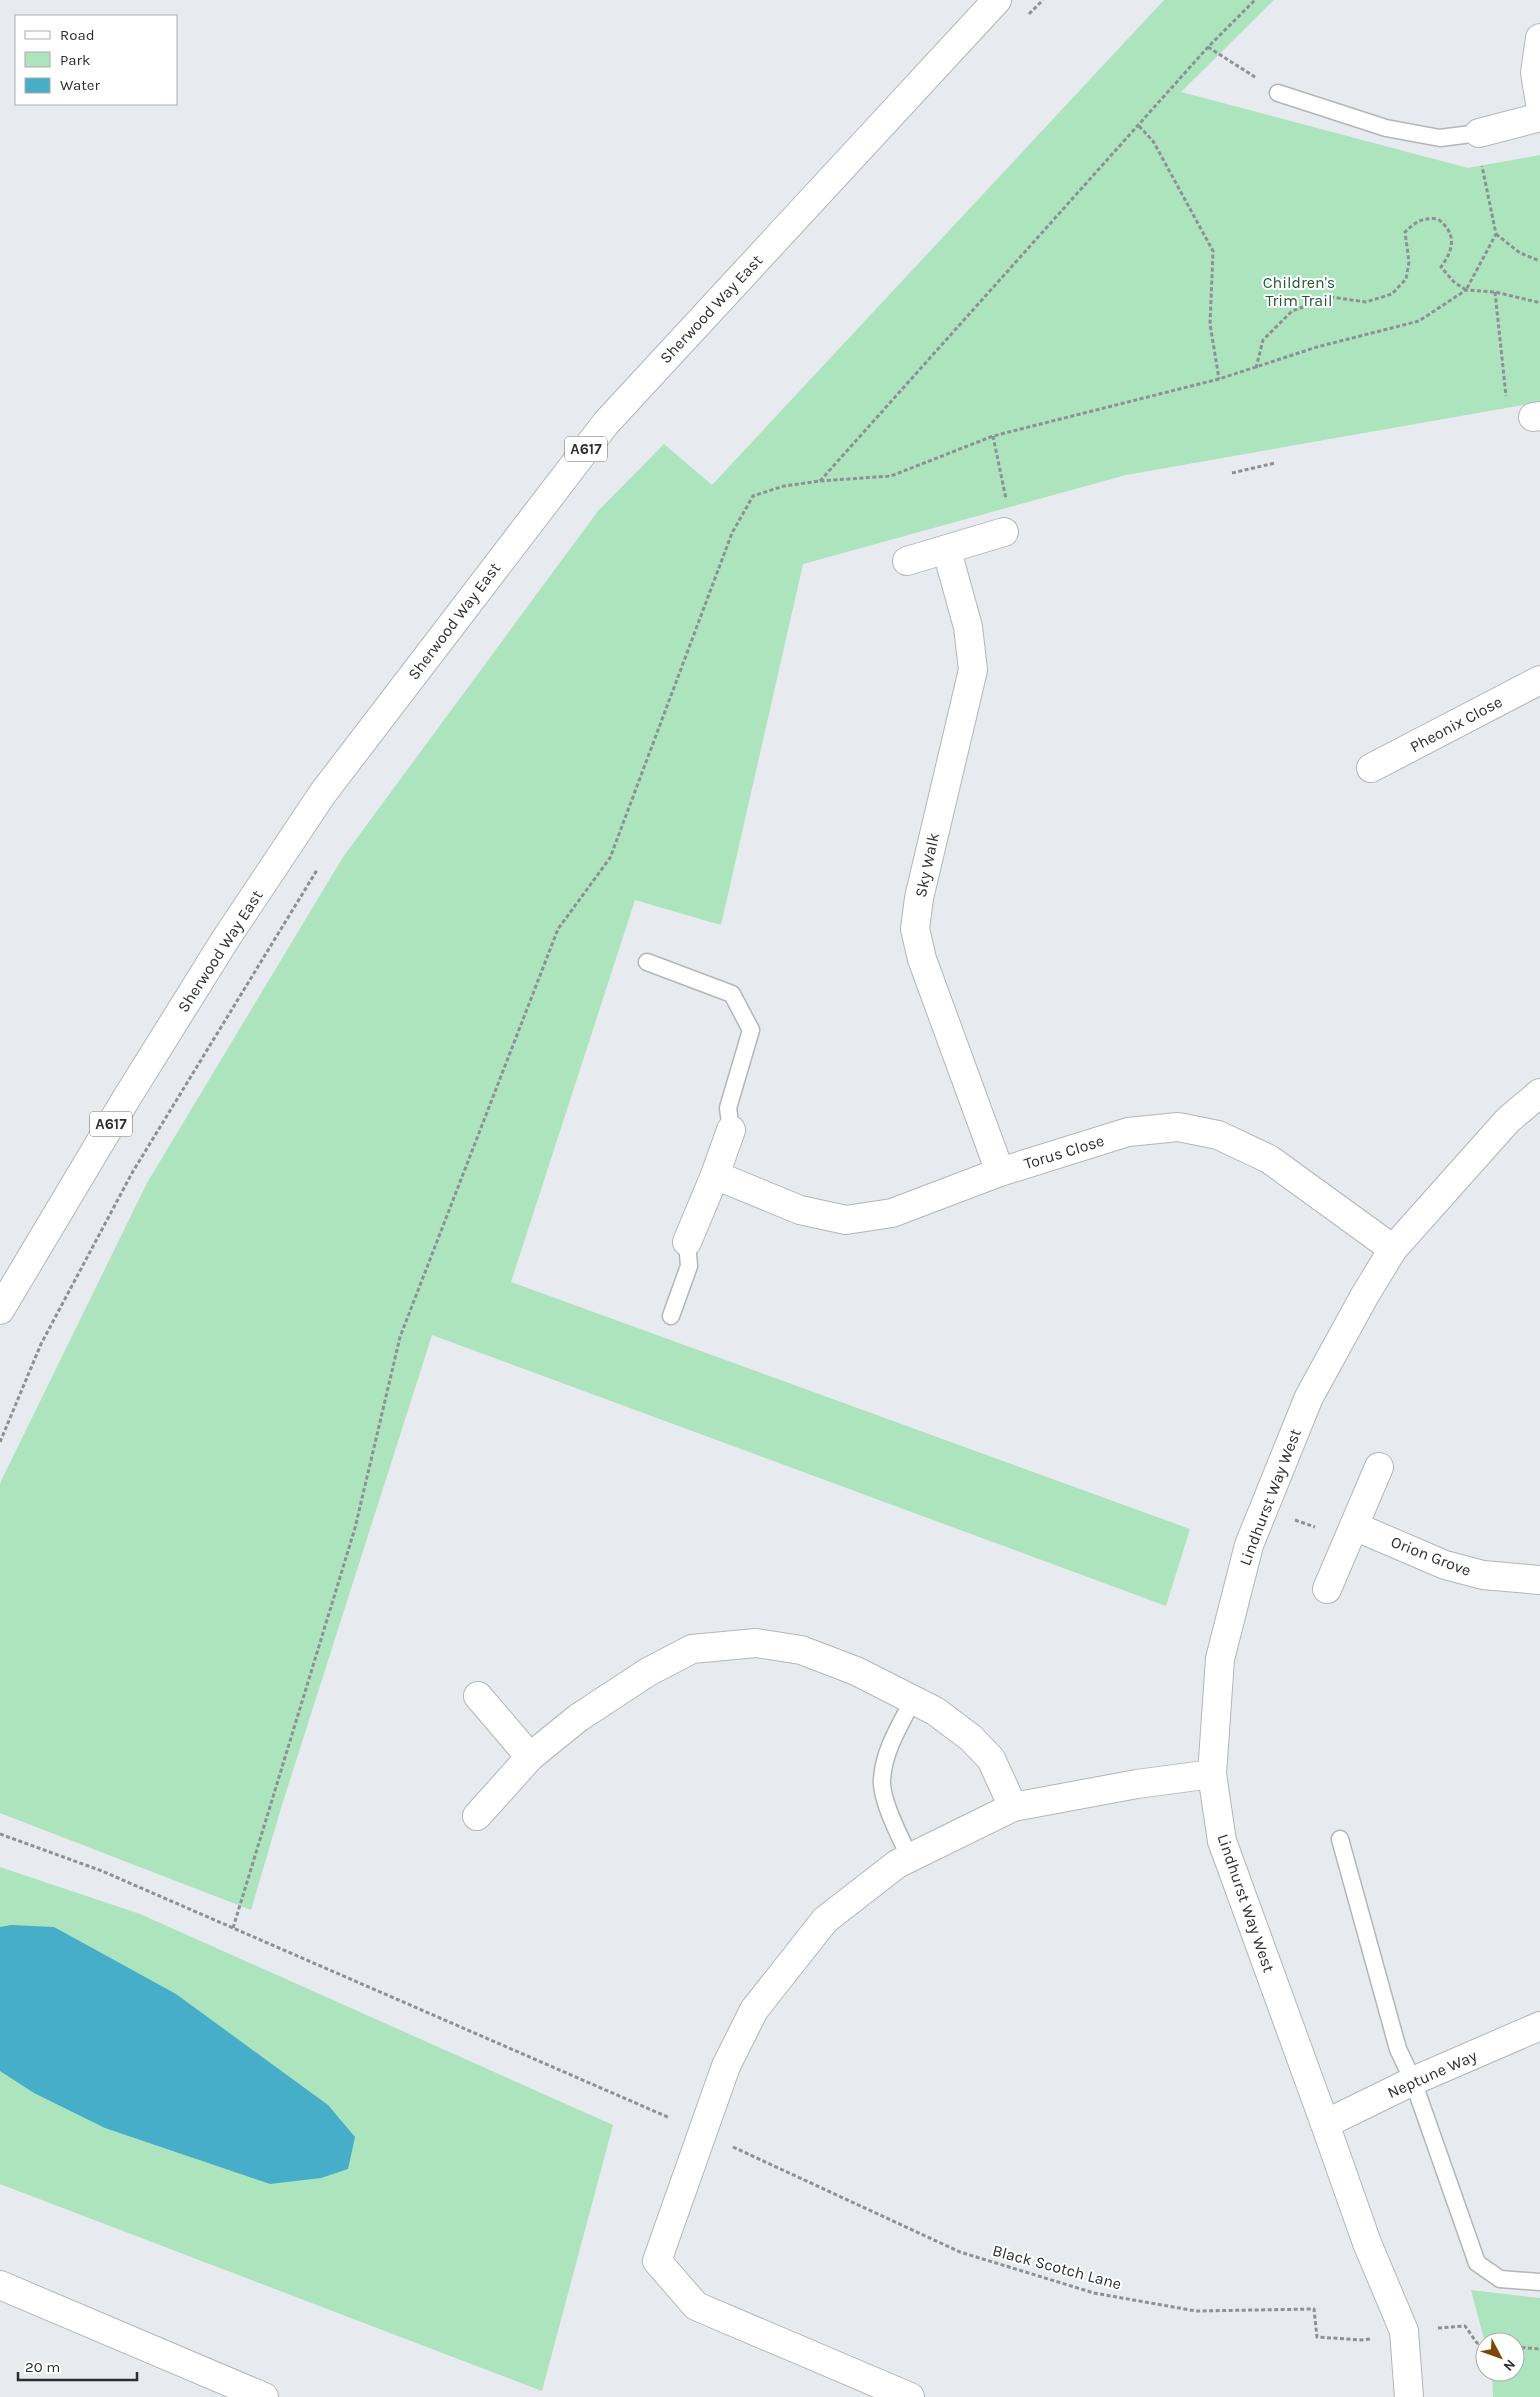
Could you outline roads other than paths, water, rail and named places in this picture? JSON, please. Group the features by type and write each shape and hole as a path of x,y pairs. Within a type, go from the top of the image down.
{"main road":[{"name":"Sherwood Way East","path":"0,1310 116,1116 220,948 323,793 606,423 997,0"},
{"path":"1540,38 1535,73 1540,103"},
{"path":"1478,133 1540,117"},
{"path":"907,561 947,551 1004,532"},
{"name":"Sky Walk","path":"947,551 968,627 973,670 939,805 919,898 915,930 922,959 1000,1172"},
{"name":"Pheonix Close","path":"1371,768 1540,680"},
{"name":"Lindhurst Way West","path":"1409,2397 1404,2331 1367,2244 1222,1841 1212,1774 1220,1659 1249,1545 1309,1397 1392,1249 1508,1120 1540,1093"},
{"name":"Torus Close","path":"715,1175 800,1210 846,1220 892,1212 1000,1172 1128,1132 1178,1126 1218,1135 1269,1159 1392,1249"},
{"path":"687,1242 715,1175 731,1130"},
{"path":"1326,1589 1379,1467"},
{"name":"Orion Grove","path":"1354,1526 1445,1565 1483,1575 1540,1580"},
{"path":"477,1816 530,1757 578,1718 648,1672 692,1649 756,1643 801,1650 856,1671 935,1711 971,1738 990,1759 1013,1807"},
{"path":"478,1696 530,1757"},
{"path":"910,2397 696,2306 657,2261 726,2066 754,2010 825,1920 897,1864 1013,1807 1138,1784 1212,1774"},
{"name":"Neptune Way","path":"1325,2124 1412,2081 1540,2026"},
{"path":"1,2285 264,2397"}],"lane":[{"path":"1278,93 1386,128 1440,138 1478,133"},
{"path":"646,962 732,994 750,1030 728,1108 731,1130"},
{"path":"671,1316 689,1266 687,1242"},
{"path":"910,1858 888,1809 881,1780 891,1740 913,1700"},
{"path":"1340,1839 1398,2049 1412,2081 1477,2263 1500,2279 1540,2282"}],"water":[{"path":"11,1925 54,1927 176,1994 328,2105 355,2137 348,2169 321,2178 270,2184 105,2128 34,2093 0,2071 0,1927"}],"park label":[{"name":"Children's Trim Trail","path":"1299,291"}]}
